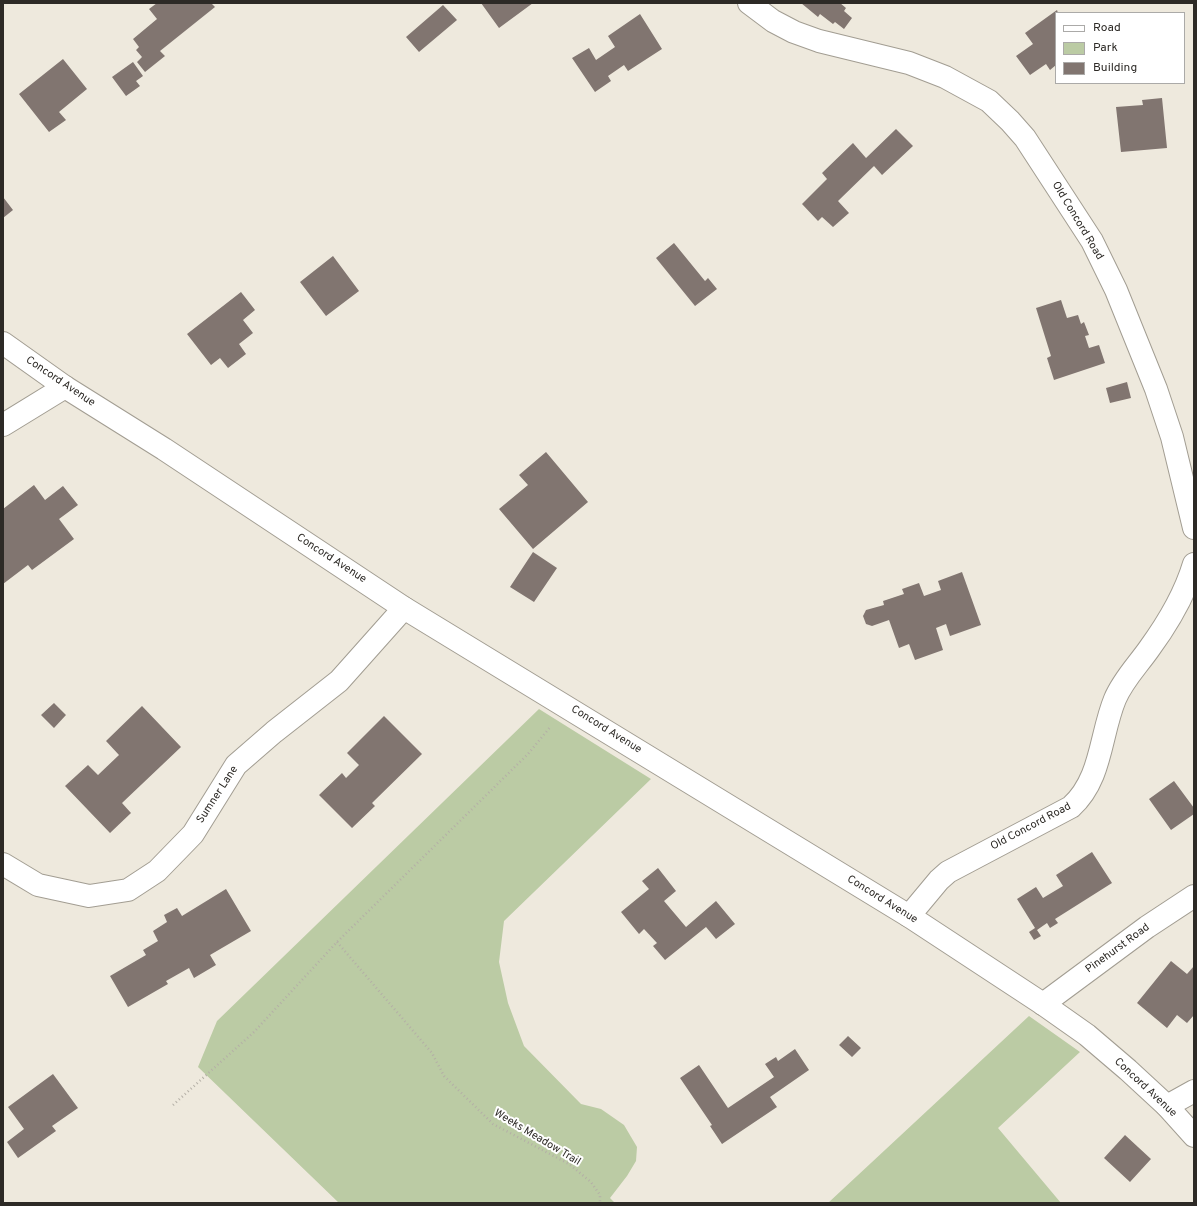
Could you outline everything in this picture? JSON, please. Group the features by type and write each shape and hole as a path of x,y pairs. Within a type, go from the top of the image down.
{"street":[{"name":"Old Concord Road","path":"749,3 773,21 818,42 909,63 945,77 989,101 1025,138 1092,241 1116,290 1159,396 1172,437 1194,528"},
{"name":"Concord Avenue","path":"3,344 65,387 164,449 404,608 909,916 1043,1004 1086,1035 1128,1070 1167,1106 1194,1136"},
{"path":"3,425 65,387"},
{"name":"Old Concord Road","path":"909,916 939,880 948,872 1071,807 1080,798 1091,779 1098,762 1111,710 1119,690 1128,675 1149,650 1166,624 1179,599 1194,564"},
{"name":"Sumner Lane","path":"3,864 38,885 89,896 128,890 157,872 193,834 236,765 274,732 339,681 404,608"},
{"name":"Pinehurst Road","path":"1043,1004 1147,927 1194,896"},
{"path":"1167,1106 1194,1091"}],"path":[{"path":"173,1105 254,1032 337,942 528,754 547,732 565,705"},
{"name":"Weeks Meadow Trail","path":"337,942 432,1053 444,1076 493,1124 568,1164 590,1182 600,1195 600,1203"}],"green space":[{"path":"539,709 651,779 504,921 499,962 508,1003 524,1046 581,1104 601,1109 624,1125 637,1147 636,1161 627,1176 610,1198 615,1203 339,1203 198,1067 217,1021"},
{"path":"1029,1016 1080,1052 998,1128 1061,1203 828,1203"}],"building":[{"path":"157,3 211,3 215,7 160,51 165,56 145,72 137,62 142,57 136,50 139,47 133,39 157,19 149,9"},
{"path":"481,3 533,3 499,28"},
{"path":"801,3 840,3 846,8 844,11 852,18 844,29 835,22 833,24 820,14 818,17"},
{"path":"443,5 457,20 419,52 406,37"},
{"path":"1057,10 1058,12 1055,12 1055,66 1050,70 1046,64 1030,75 1016,56 1033,44 1025,33"},
{"path":"640,14 662,49 628,71 624,65 608,76 611,81 595,92 572,58 589,48 596,60 615,47 608,36"},
{"path":"63,59 87,89 59,112 66,120 49,132 19,94"},
{"path":"133,62 143,76 136,81 140,86 126,96 112,77"},
{"path":"1162,98 1167,148 1121,152 1116,107 1143,105 1142,100"},
{"path":"896,129 913,146 882,175 874,166 838,201 849,213 833,227 822,217 818,221 802,204 827,179 822,173 853,143 866,158"},
{"path":"3,197 13,210 3,218"},
{"path":"674,243 705,281 708,278 717,289 695,306 656,258"},
{"path":"333,256 359,291 326,316 300,282"},
{"path":"241,292 255,310 243,320 253,333 239,344 246,354 228,368 220,358 211,365 187,334"},
{"path":"1061,300 1067,318 1078,315 1081,324 1084,322 1089,335 1085,336 1089,348 1099,345 1105,363 1054,380 1047,358 1051,356 1036,308"},
{"path":"1127,382 1131,398 1110,403 1106,388"},
{"path":"546,452 588,502 533,549 499,509 528,485 519,475"},
{"path":"34,485 45,500 63,486 78,505 59,519 74,539 32,570 28,565 3,584 3,509"},
{"path":"533,552 557,568 534,602 510,587"},
{"path":"962,572 981,625 950,636 946,624 936,628 943,650 915,660 909,644 899,648 889,620 872,626 866,624 863,616 866,610 884,605 883,601 904,594 902,589 919,583 924,596 941,590 938,581"},
{"path":"54,703 66,715 54,728 41,715"},
{"path":"142,706 181,747 122,803 131,813 110,833 65,786 88,765 98,775 119,755 106,741"},
{"path":"384,716 422,754 372,803 375,806 352,828 319,795 342,773 346,778 359,765 347,753"},
{"path":"1174,781 1194,808 1194,814 1171,830 1149,799"},
{"path":"1092,852 1112,883 1055,919 1058,923 1050,928 1047,923 1037,930 1041,936 1034,940 1029,932 1035,928 1017,899 1036,887 1043,898 1063,886 1056,875"},
{"path":"658,868 676,891 664,901 686,927 716,901 735,924 716,939 706,927 665,960 653,946 657,943 644,929 639,934 621,912 649,889 642,881"},
{"path":"226,889 251,931 210,955 216,965 194,978 189,968 166,981 168,984 128,1007 110,976 146,955 143,950 158,941 153,931 167,922 164,915 177,908 182,916"},
{"path":"1171,961 1187,974 1194,966 1194,1015 1187,1023 1177,1015 1167,1028 1137,1003"},
{"path":"848,1036 861,1048 852,1057 839,1045"},
{"path":"795,1049 809,1070 770,1097 777,1107 722,1144 710,1126 712,1125 680,1078 699,1065 728,1108 774,1077 765,1064 776,1057 778,1061"},
{"path":"53,1074 78,1108 52,1126 56,1131 18,1158 7,1142 24,1129 8,1107"},
{"path":"1125,1135 1151,1159 1130,1182 1104,1158"}]}
